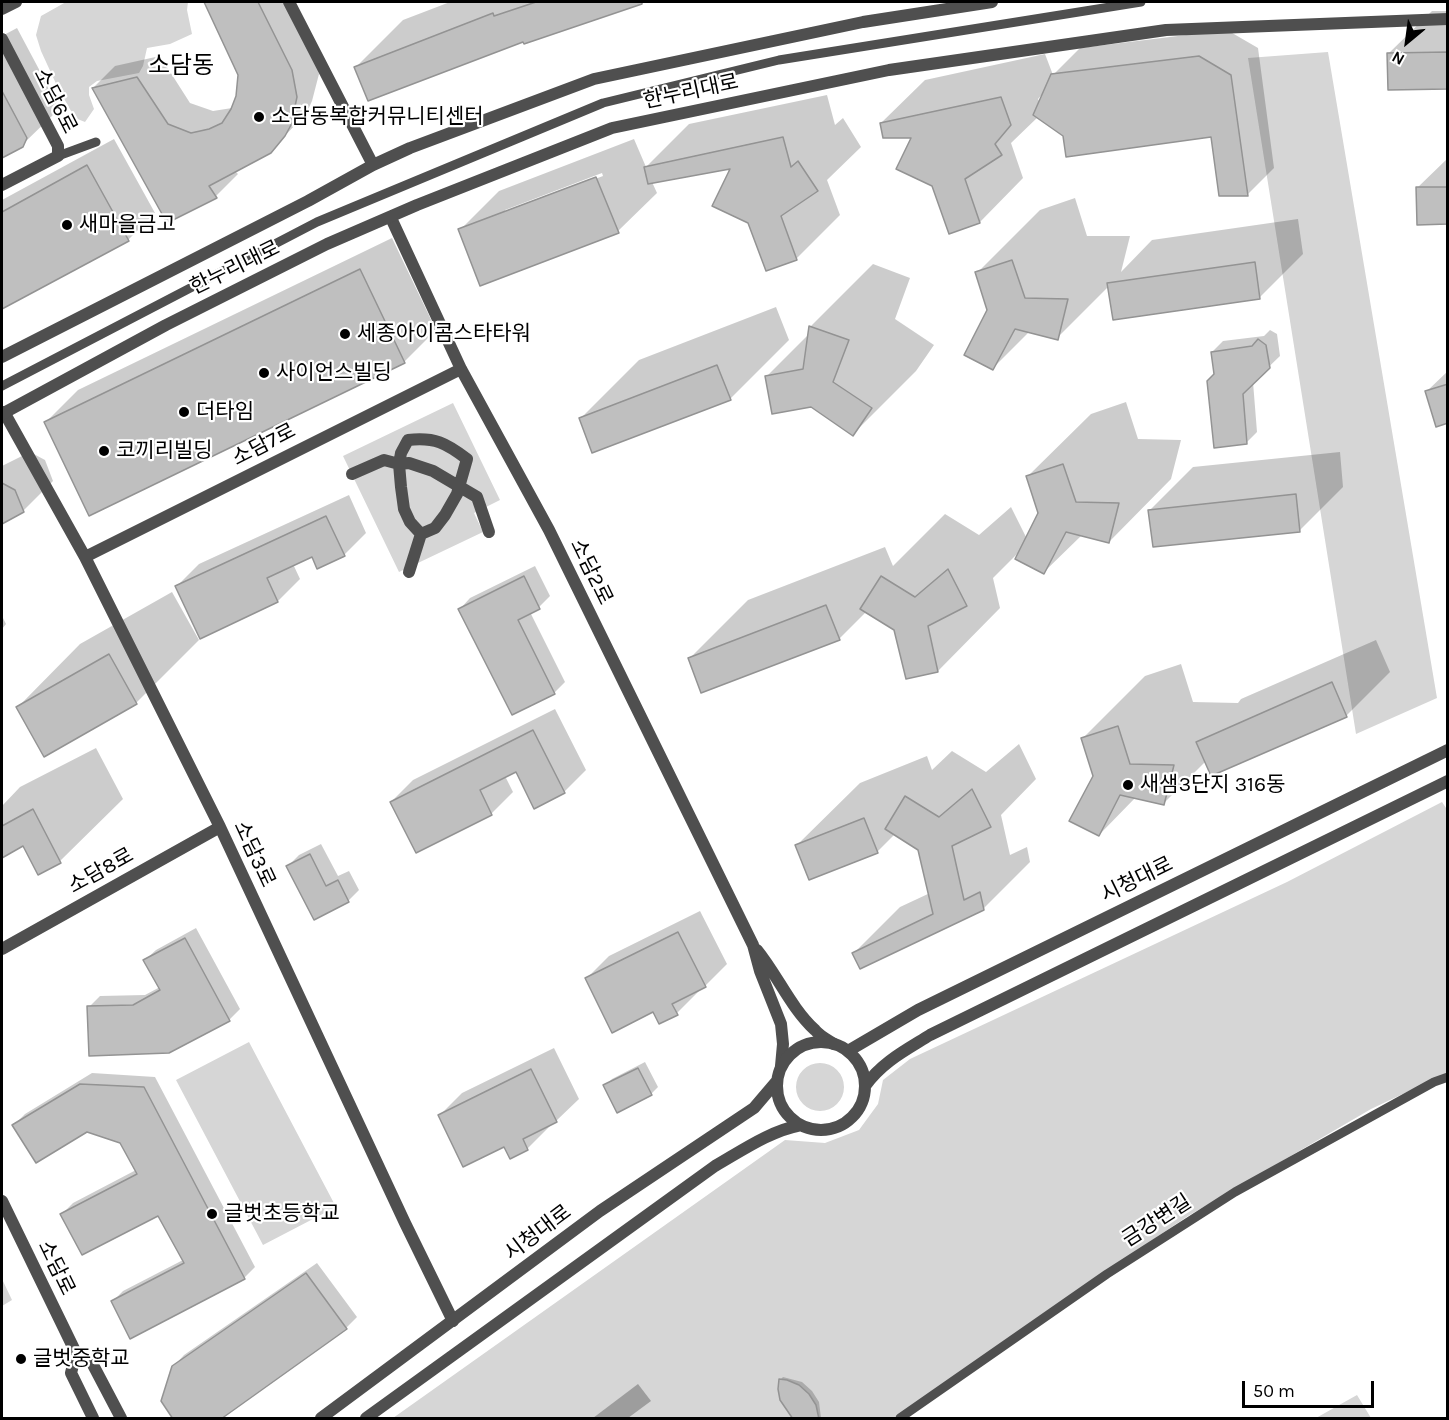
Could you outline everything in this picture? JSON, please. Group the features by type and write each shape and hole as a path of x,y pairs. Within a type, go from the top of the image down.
{"street":[{"path":"2,9 16,2"},
{"path":"289,2 373,165"},
{"name":"한누리대로","path":"2,357 308,201 373,165 410,148 594,79 862,22 992,2"},
{"name":"한누리대로","path":"3,413 177,319 327,244 417,205 612,128 889,70 1166,30 1448,19"},
{"name":"소담6로","path":"2,39 58,146 58,156 2,186"},
{"name":"소담2로","path":"391,218 461,369 549,530 753,945"},
{"name":"소담7로","path":"85,557 461,369"},
{"name":"소담3로","path":"3,413 85,557 220,827 453,1321"},
{"path":"409,572 421,534 435,528 457,495 467,459 452,448 423,438 408,440 401,453 399,464 404,509 410,522 421,534"},
{"path":"352,474 384,460 399,464 409,463 433,471 477,497 489,532"},
{"name":"시청대로","path":"848,1051 918,1010 1448,750"},
{"path":"865,1086 886,1062 932,1034 1448,781"},
{"name":"소담8로","path":"2,949 220,827"},
{"path":"753,945 770,966 798,1011 816,1031 848,1051 858,1062 865,1086 861,1107 851,1119 838,1127 823,1131 808,1129 794,1122 783,1110 777,1096 783,1044 781,1024 760,971 753,945"},
{"path":"781,1066 790,1054 804,1045 819,1042 834,1044"},
{"name":"시청대로","path":"321,1419 600,1211 754,1108 777,1081"},
{"path":"366,1419 715,1166 764,1138 786,1128 801,1125"},
{"name":"소담로","path":"2,1201 76,1353 91,1361 122,1419"},
{"name":"소담로","path":"76,1353 71,1373 93,1419"}],"lane":[{"path":"2,386 317,222 603,103 779,60 1142,2"},
{"path":"58,156 96,142"},
{"name":"금강변길","path":"900,1419 1107,1274 1235,1192 1434,1082 1448,1077"}],"shaded area":[{"path":"66,2 188,2 187,10 192,34 170,44 147,48 139,73 97,81 89,87 94,109 85,122 75,118 58,88 36,35 41,16"},
{"path":"1328,52 1437,698 1356,734 1248,58"},
{"path":"453,403 500,500 474,513 483,532 399,572 343,456"},
{"path":"1442,802 1448,811 1447,1073 1371,1109 1188,1216 894,1418 393,1418 785,1140 825,1143 859,1130 878,1104 883,1080 910,1059 1287,882"},
{"path":"249,1042 336,1207 263,1245 176,1080"},
{"path":"815,1063 825,1063 837,1070 844,1082 844,1092 837,1104 825,1111 815,1111 800,1100 796,1092 796,1082 807,1067"},
{"path":"2,1279 12,1300 2,1306"},
{"path":"638,1384 651,1401 628,1418 593,1418"},
{"path":"1357,1395 1371,1418 1316,1418"}],"building":[{"name":"소담동복합커뮤니티센터","path":"204,2 258,2 292,70 297,97 291,125 271,153 209,186 217,198 167,223 92,88 137,77 168,124 191,133 222,123 236,96 238,75"},
{"path":"536,2 642,2 642,4 524,44 523,42 368,101 354,67 493,13 494,16"},
{"path":"1448,52 1448,89 1388,90 1387,53"},
{"path":"1199,56 1231,75 1248,196 1219,196 1211,137 1066,157 1063,136 1033,115 1051,74"},
{"path":"2,91 27,138 23,147 2,158"},
{"path":"1001,97 1011,125 995,144 1002,155 965,179 980,223 949,234 932,186 896,169 911,138 883,138 880,123"},
{"path":"783,137 791,167 798,161 818,191 781,216 797,260 766,271 748,223 712,206 730,169 648,184 644,167"},
{"name":"새마을금고","path":"87,165 129,241 2,309 2,212"},
{"path":"596,177 619,233 480,286 458,229"},
{"path":"1416,187 1448,187 1448,224 1417,225"},
{"path":"1012,260 1025,298 1068,299 1058,340 1015,329 993,370 964,355 987,310 975,272"},
{"path":"1255,262 1260,299 1113,320 1107,283"},
{"path":"360,269 405,363 89,516 44,422"},
{"path":"809,326 849,340 833,382 872,408 853,436 811,407 772,414 765,376 803,369"},
{"path":"1258,339 1266,345 1270,368 1243,394 1247,444 1214,448 1207,381 1214,374 1211,352 1252,346"},
{"path":"717,365 731,400 592,453 579,418"},
{"path":"1448,384 1448,423 1436,427 1425,391"},
{"path":"1063,464 1076,502 1119,503 1109,543 1066,532 1044,574 1015,559 1038,513 1026,476"},
{"path":"2,483 15,490 24,512 2,524"},
{"path":"1296,494 1300,532 1153,547 1148,510"},
{"path":"326,516 345,556 317,569 312,557 267,578 278,602 200,639 175,586"},
{"path":"948,569 967,606 928,626 938,672 906,679 894,630 860,609 881,576 915,597"},
{"path":"524,576 540,609 518,620 555,694 512,715 458,609"},
{"path":"826,605 840,640 701,693 688,658"},
{"path":"109,654 137,704 44,757 16,707"},
{"path":"1332,682 1347,717 1211,776 1196,742"},
{"name":"새샘3단지 316동","path":"1118,726 1130,764 1174,765 1164,805 1120,795 1099,836 1069,821 1093,776 1081,738"},
{"path":"533,730 565,793 534,809 516,772 480,790 492,815 416,853 390,802"},
{"path":"972,789 991,827 952,846 964,900 980,892 984,910 860,969 852,953 933,914 918,850 885,829 905,796 939,817"},
{"path":"33,809 61,863 38,875 23,846 2,858 2,826"},
{"path":"864,818 878,853 809,880 795,845"},
{"path":"310,854 326,886 338,880 349,902 314,920 286,866"},
{"path":"678,932 706,987 672,1004 678,1015 659,1024 653,1012 612,1033 585,978"},
{"path":"185,938 230,1021 169,1053 89,1056 87,1006 133,1005 160,990 143,960"},
{"path":"638,1068 652,1095 617,1113 603,1085"},
{"path":"531,1069 557,1122 523,1139 528,1150 510,1159 504,1147 463,1167 438,1115"},
{"path":"80,1084 144,1087 245,1279 130,1339 111,1301 184,1263 158,1216 82,1255 60,1214 137,1174 120,1143 87,1132 36,1163 12,1125"},
{"path":"306,1273 347,1329 221,1419 173,1419 161,1401 172,1366"},
{"path":"779,1379 799,1385 809,1394 816,1405 819,1419 793,1419 780,1400"}],"place":[{"name":"소담동복합커뮤니티센터","path":"259,117"},
{"name":"새마을금고","path":"67,225"},
{"name":"세종아이콤스타타워","path":"345,334"},
{"name":"사이언스빌딩","path":"264,373"},
{"name":"더타임","path":"184,412"},
{"name":"코끼리빌딩","path":"104,451"},
{"name":"새샘3단지 316동","path":"1128,785"},
{"name":"글벗초등학교","path":"212,1214"},
{"name":"글벗중학교","path":"21,1359"}],"district":[{"name":"소담동","path":"181,66"}]}
